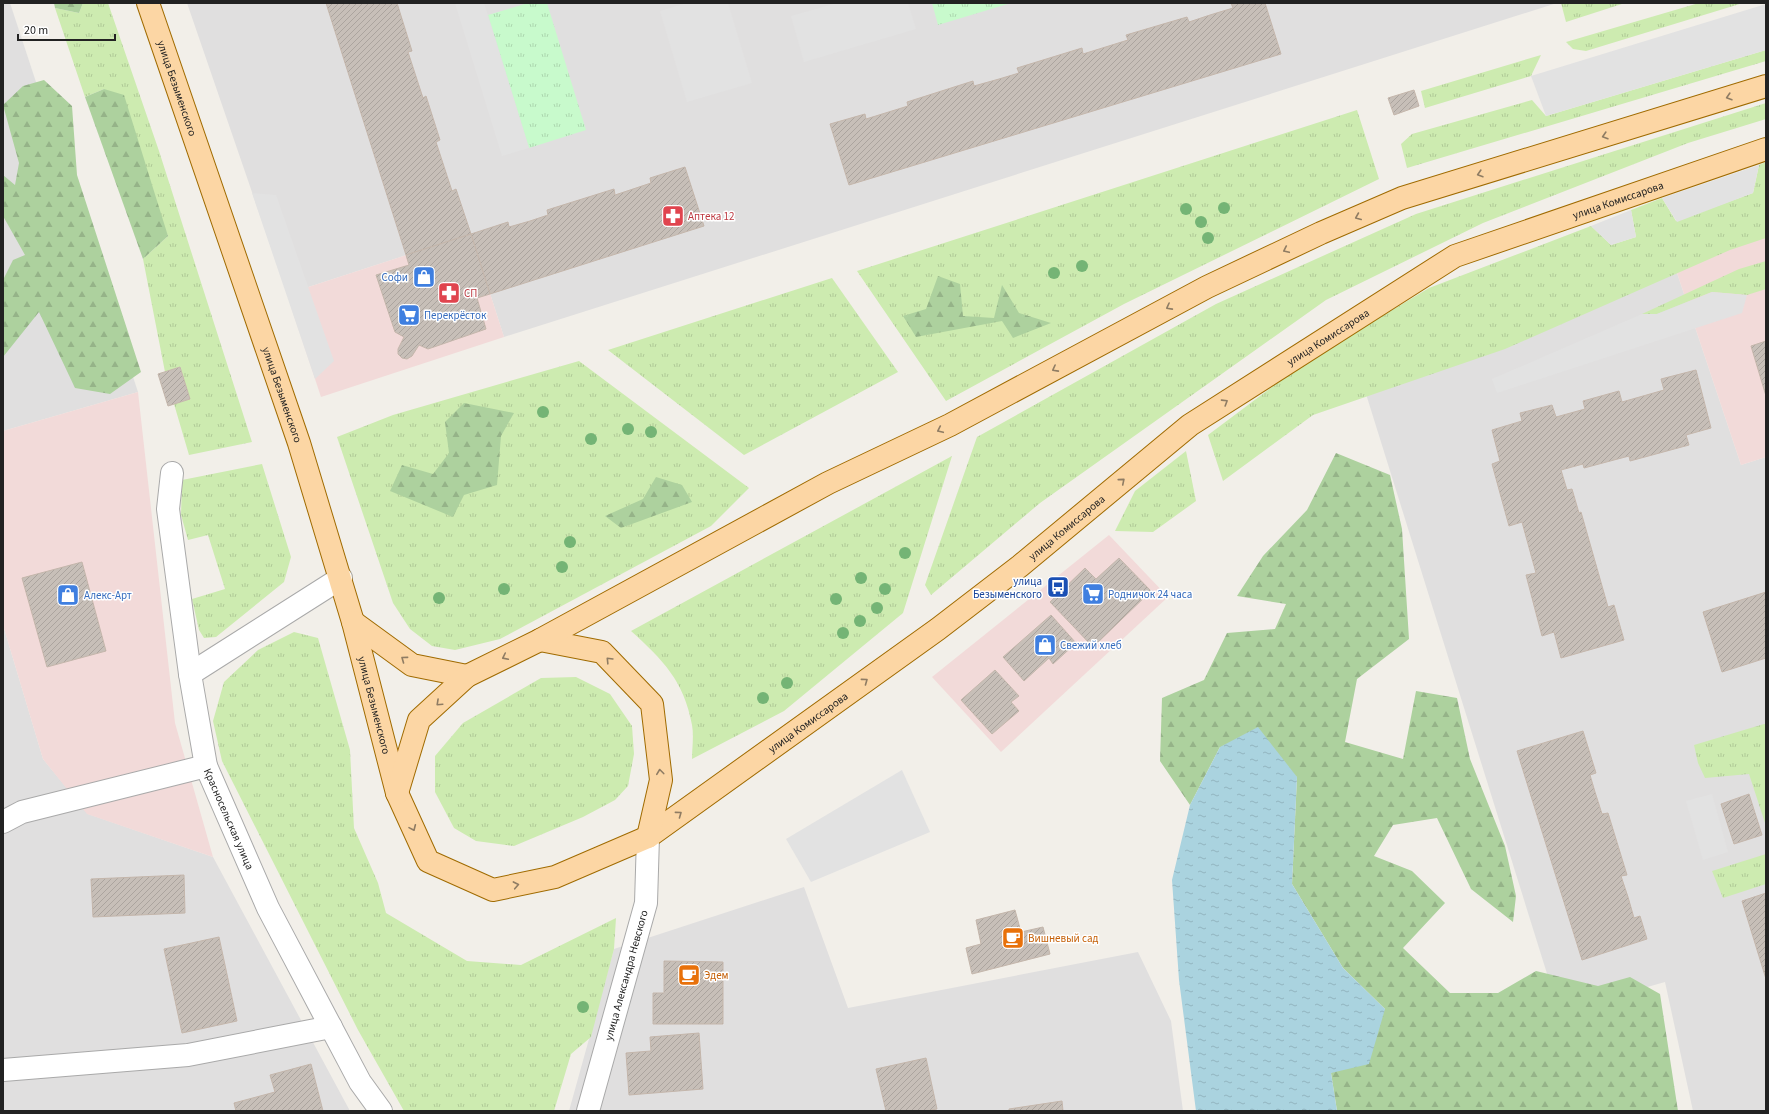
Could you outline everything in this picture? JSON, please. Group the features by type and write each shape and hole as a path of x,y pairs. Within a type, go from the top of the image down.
{"main road":[{"name":"улица Безыменского","path":"148,3 299,443 353,622 397,793"},
{"path":"397,793 419,720 467,676 540,640 828,483 950,425 1206,287 1321,233 1402,198 1766,86"},
{"name":"улица Комиссарова","path":"397,793 428,861 493,890 555,877 648,837 938,629 1030,557 1190,425 1455,256 1766,149"},
{"path":"353,622 412,665 467,676"},
{"path":"540,640 602,652 652,704 661,780 648,837"}],"street":[{"name":"Красносельская улица","path":"172,473 168,509 190,674 206,766 268,908 360,1082 381,1111"},
{"path":"190,674 340,578"},
{"path":"3,822 22,812 206,766"},
{"name":"улица Александра Невского","path":"588,1111 646,903 648,837"},
{"path":"3,1070 188,1055 331,1027"}],"shaded area":[{"path":"3,3 10,3 138,392 3,431"},
{"path":"187,3 1557,3 504,337 471,234 287,294"},
{"path":"455,3 484,3 529,148 502,156"},
{"path":"687,3 728,3 752,83 687,102 660,11"},
{"path":"837,3 908,3 916,29 804,62 791,16"},
{"path":"1766,4 1766,50 1546,116 1531,76"},
{"path":"1759,165 1753,193 1677,222 1662,198"},
{"path":"252,193 276,195 334,361 315,379"},
{"path":"1631,210 1636,237 1611,245 1591,226"},
{"path":"1766,232 1766,457 1741,465 1673,261"},
{"path":"471,234 504,337 321,397 287,294"},
{"path":"1673,261 1741,465 1766,457 1766,1111 1693,1111 1665,982 1559,1012 1361,378"},
{"path":"1712,292 1747,295 1742,313 1497,393 1492,379 1642,314 1657,314"},
{"path":"138,392 175,723 213,857 87,814 43,759 3,625 3,431"},
{"path":"1109,535 1168,597 1001,752 932,677"},
{"path":"3,625 43,759 88,814 213,857 350,1111 3,1111"},
{"path":"902,770 930,832 811,882 786,839"},
{"path":"1712,794 1728,852 1703,860 1686,801"},
{"path":"804,887 848,1008 1138,952 1171,1021 1183,1111 569,1111 614,949"}],"green space":[{"path":"54,3 83,3 79,13 55,8"},
{"path":"83,3 108,3 159,151 252,442 189,455 174,404 190,399 180,367 165,372 143,259 168,236 104,89 85,97 55,8 79,13"},
{"path":"528,3 547,3 586,130 529,148 488,15"},
{"path":"932,3 1011,3 938,25"},
{"path":"1561,3 1625,3 1566,22"},
{"path":"1699,3 1743,3 1586,51 1573,49 1566,42"},
{"path":"1766,50 1766,61 1407,168 1401,144 1412,134 1532,100 1546,116"},
{"path":"1541,55 1531,76 1425,108 1421,91"},
{"path":"44,80 72,106 77,175 141,372 110,394 75,388 39,312 3,357 3,280 13,260 25,255 3,216 3,175 15,185 19,163 3,105 23,86"},
{"path":"104,89 124,95 168,236 143,259 85,97"},
{"path":"1766,103 1766,119 1688,143 1483,223 1326,300 1040,503 931,595 925,585 977,437 1216,304 1416,214"},
{"path":"1357,110 1379,179 1124,304 946,401 857,271"},
{"path":"1766,162 1766,238 1730,250 1505,349 1313,415 1223,481 1208,435 1304,363 1429,288 1591,226 1611,245 1636,237 1631,210 1662,198 1676,221 1753,193 1759,165"},
{"path":"1766,261 1766,289 1747,295 1712,292 1657,314 1642,314 1739,269"},
{"path":"938,276 960,284 963,316 994,318 1002,285 1019,313 1051,323 1013,338 1002,321 916,337 903,316 926,309"},
{"path":"832,278 898,372 744,455 608,350"},
{"path":"579,361 749,488 711,526 500,639 455,650 432,646 410,629 393,603 337,437 393,415"},
{"path":"464,403 514,413 501,436 497,485 464,495 453,517 390,491 402,465 433,474 449,453 445,422"},
{"path":"1186,451 1196,501 1153,532 1115,531 1135,491"},
{"path":"1336,453 1390,475 1402,529 1409,639 1357,679 1345,742 1403,759 1416,691 1457,698 1470,759 1505,846 1516,896 1513,922 1471,889 1437,818 1393,825 1374,856 1412,871 1445,903 1403,948 1450,993 1498,993 1536,971 1598,986 1630,977 1660,994 1678,1111 1337,1111 1331,1073 1385,1009 1343,968 1292,884 1297,777 1220,747 1190,805 1160,761 1162,698 1204,680 1227,633 1275,629 1286,604 1237,596 1263,556 1307,510"},
{"path":"952,456 903,613 784,711 692,759 693,729 684,696 678,684 662,662 631,631"},
{"path":"262,464 291,557 284,582 216,637 204,638 199,630 192,599 225,589 208,535 188,540 181,515 182,480"},
{"path":"656,477 682,485 692,502 621,528 605,516 643,499"},
{"path":"294,632 318,638 350,750 354,828 378,883 386,913 467,961 521,965 616,918 614,949 591,1037 571,1054 554,1111 404,1111 358,1030 222,761 213,721 224,682 258,650"},
{"path":"576,677 610,694 632,726 634,754 628,786 615,800 583,817 514,846 476,841 454,828 435,792 435,756 463,723 541,678"},
{"path":"1766,724 1766,826 1749,774 1705,778 1698,763 1694,745"},
{"path":"1766,854 1766,884 1723,898 1712,871"}],"water":[{"path":"1258,727 1297,777 1292,884 1343,968 1385,1009 1369,1064 1331,1073 1337,1111 1196,1111 1179,980 1172,880 1190,805 1220,747"}],"building":[{"path":"326,3 397,3 412,51 408,52 423,98 426,96 440,140 436,142 452,191 456,189 471,234 406,255"},
{"path":"1231,3 1265,3 1281,54 849,185 830,124 865,114 866,119 908,106 907,102 973,81 974,86 1019,73 1017,68 1082,48 1083,54 1128,40 1126,35 1187,17 1189,22 1233,8"},
{"path":"1414,90 1419,106 1394,115 1388,98"},
{"path":"685,167 704,226 490,294 471,234 508,222 509,227 530,221 548,215 547,210 614,189 615,195 651,183 650,178"},
{"path":"471,234 490,294 477,298 486,329 428,349 419,345 412,356 407,359 402,358 398,354 398,349 404,337 395,332 376,275 409,265 406,255"},
{"path":"1766,341 1766,396 1751,346"},
{"path":"180,367 190,399 168,406 158,374"},
{"path":"1696,370 1711,428 1686,435 1689,445 1630,461 1629,456 1584,468 1583,464 1561,470 1567,490 1572,489 1579,513 1581,512 1608,607 1614,605 1624,640 1561,658 1554,632 1542,636 1526,575 1536,573 1522,522 1509,526 1492,464 1500,461 1492,430 1522,421 1520,413 1552,405 1556,417 1585,409 1583,401 1619,391 1622,402 1664,390 1661,379"},
{"path":"1119,558 1151,591 1093,647 1050,602 1085,568 1096,579"},
{"path":"82,562 106,651 47,667 22,578"},
{"path":"1766,592 1766,658 1722,672 1703,612"},
{"path":"1051,615 1076,643 1053,664 1049,658 1024,681 1003,657"},
{"path":"995,670 1019,696 1011,702 1019,711 992,734 961,700"},
{"path":"1583,731 1596,773 1590,775 1595,792 1602,814 1608,813 1627,875 1621,876 1634,918 1640,916 1647,939 1582,960 1517,751"},
{"path":"1749,794 1762,835 1734,844 1721,804"},
{"path":"184,875 185,913 93,917 91,879"},
{"path":"1766,893 1766,979 1742,901"},
{"name":"Вишневый сад","path":"1015,910 1021,932 1043,927 1050,954 972,974 966,948 981,944 976,920"},
{"path":"219,937 237,1021 182,1033 164,949"},
{"path":"664,961 723,962 723,1024 653,1024 653,993 664,993"},
{"path":"699,1033 703,1089 629,1095 626,1053 651,1051 650,1037"},
{"path":"926,1058 937,1109 927,1111 886,1111 876,1069"},
{"path":"311,1064 323,1111 236,1111 234,1103 275,1092 270,1075"},
{"path":"1062,1101 1063,1111 1009,1111 1009,1109"}],"place":[{"name":"Аптека 12","path":"673,216"},
{"name":"Софи","path":"424,277"},
{"name":"СП","path":"449,293"},
{"name":"Перекрёсток","path":"409,315"},
{"name":"улица Безыменского","path":"1058,587"},
{"name":"Родничок 24 часа","path":"1093,594"},
{"name":"Алекс-Арт","path":"68,595"},
{"name":"Свежий хлеб","path":"1045,645"},
{"name":"Вишневый сад","path":"1013,938"},
{"name":"Эдем","path":"689,975"}]}
